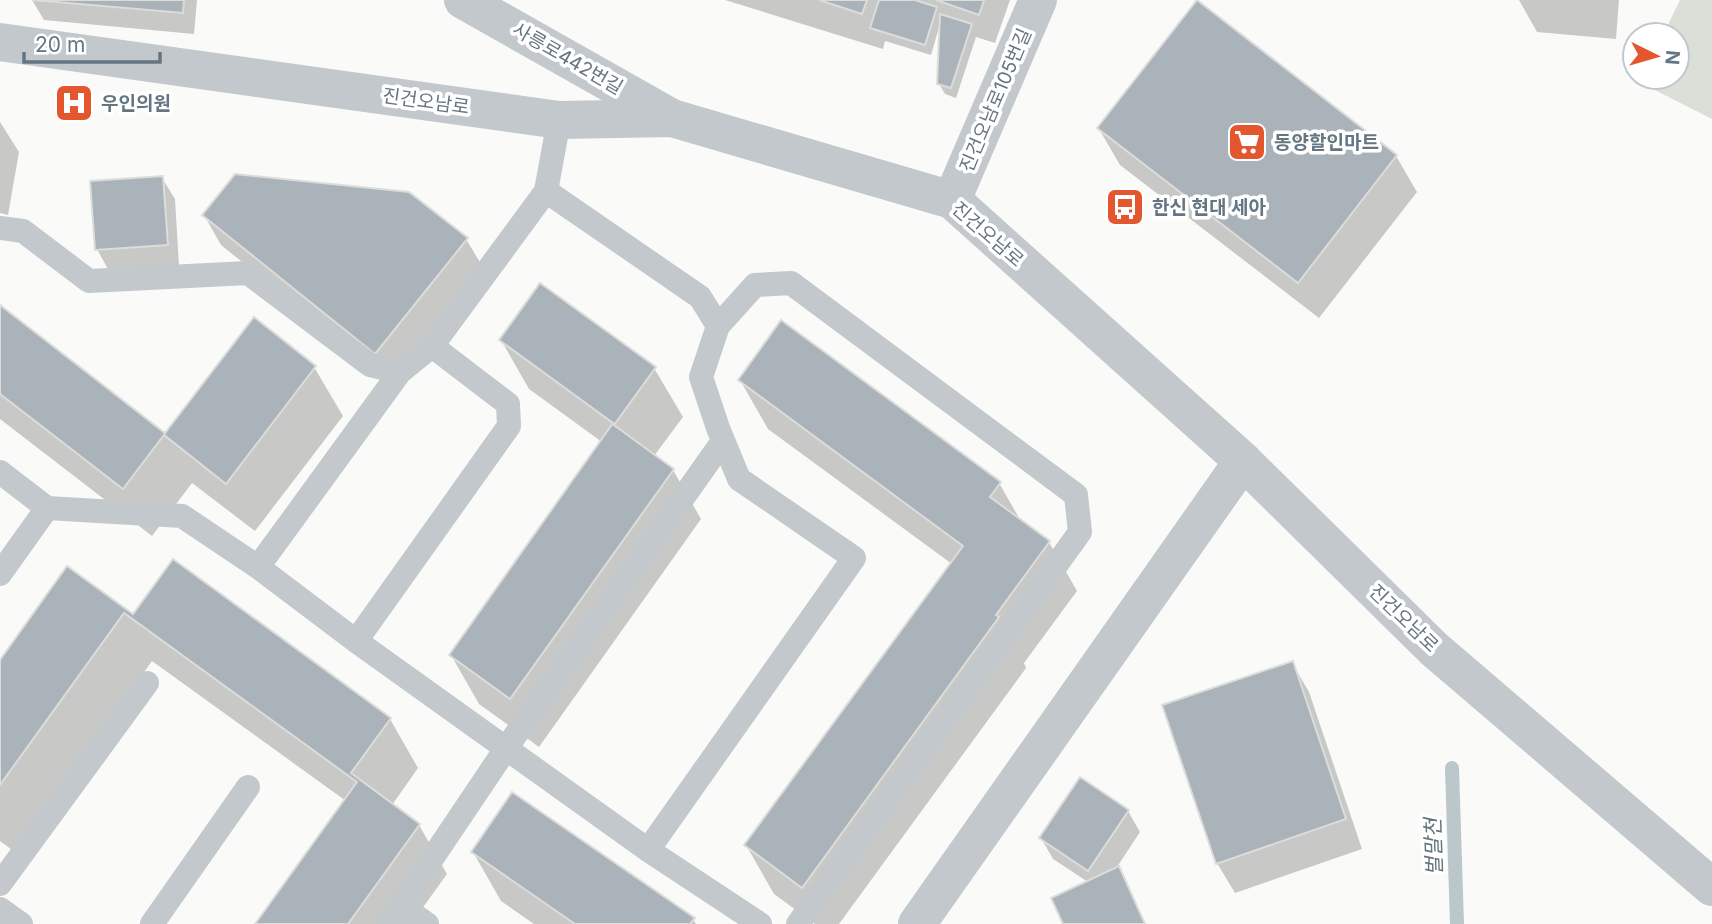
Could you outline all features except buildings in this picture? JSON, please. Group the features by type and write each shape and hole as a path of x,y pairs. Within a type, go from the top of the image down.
{"street":[{"name":"진건오남로105번길","path":"953,200 1038,0"},
{"name":"사릉로442번길","path":"477,3 672,118"},
{"name":"진건오남로","path":"0,42 559,120 672,118 953,200 1243,461 1434,649 1712,887"},
{"path":"917,924 1243,461"}],"lane":[{"path":"258,567 400,372 432,346 546,191 559,120"},
{"path":"546,191 700,298 718,326"},
{"path":"0,228 23,231 89,281 248,273 370,365 400,372"},
{"path":"648,850 854,558 739,479 701,377 718,326 755,285 791,283 1076,495 1080,532 798,924"},
{"path":"356,641 509,426 509,404 432,346"},
{"path":"427,924 394,915 508,747 723,441"},
{"path":"0,472 47,508 182,516 258,567 356,641 508,747 648,850 760,924"},
{"path":"0,573 47,508"},
{"path":"0,884 146,683"},
{"path":"152,924 248,787"},
{"path":"0,909 21,924"}],"shaded area":[{"path":"1680,0 1712,0 1712,119 1657,91 1691,91 1691,21 1670,21"}],"waterway":[{"name":"벌말천","path":"1452,768 1457,924"}],"place":[{"name":"우인의원","path":"74,103"},
{"name":"동양할인마트","path":"1247,142"},
{"name":"한신 현대 세아","path":"1125,207"}]}
